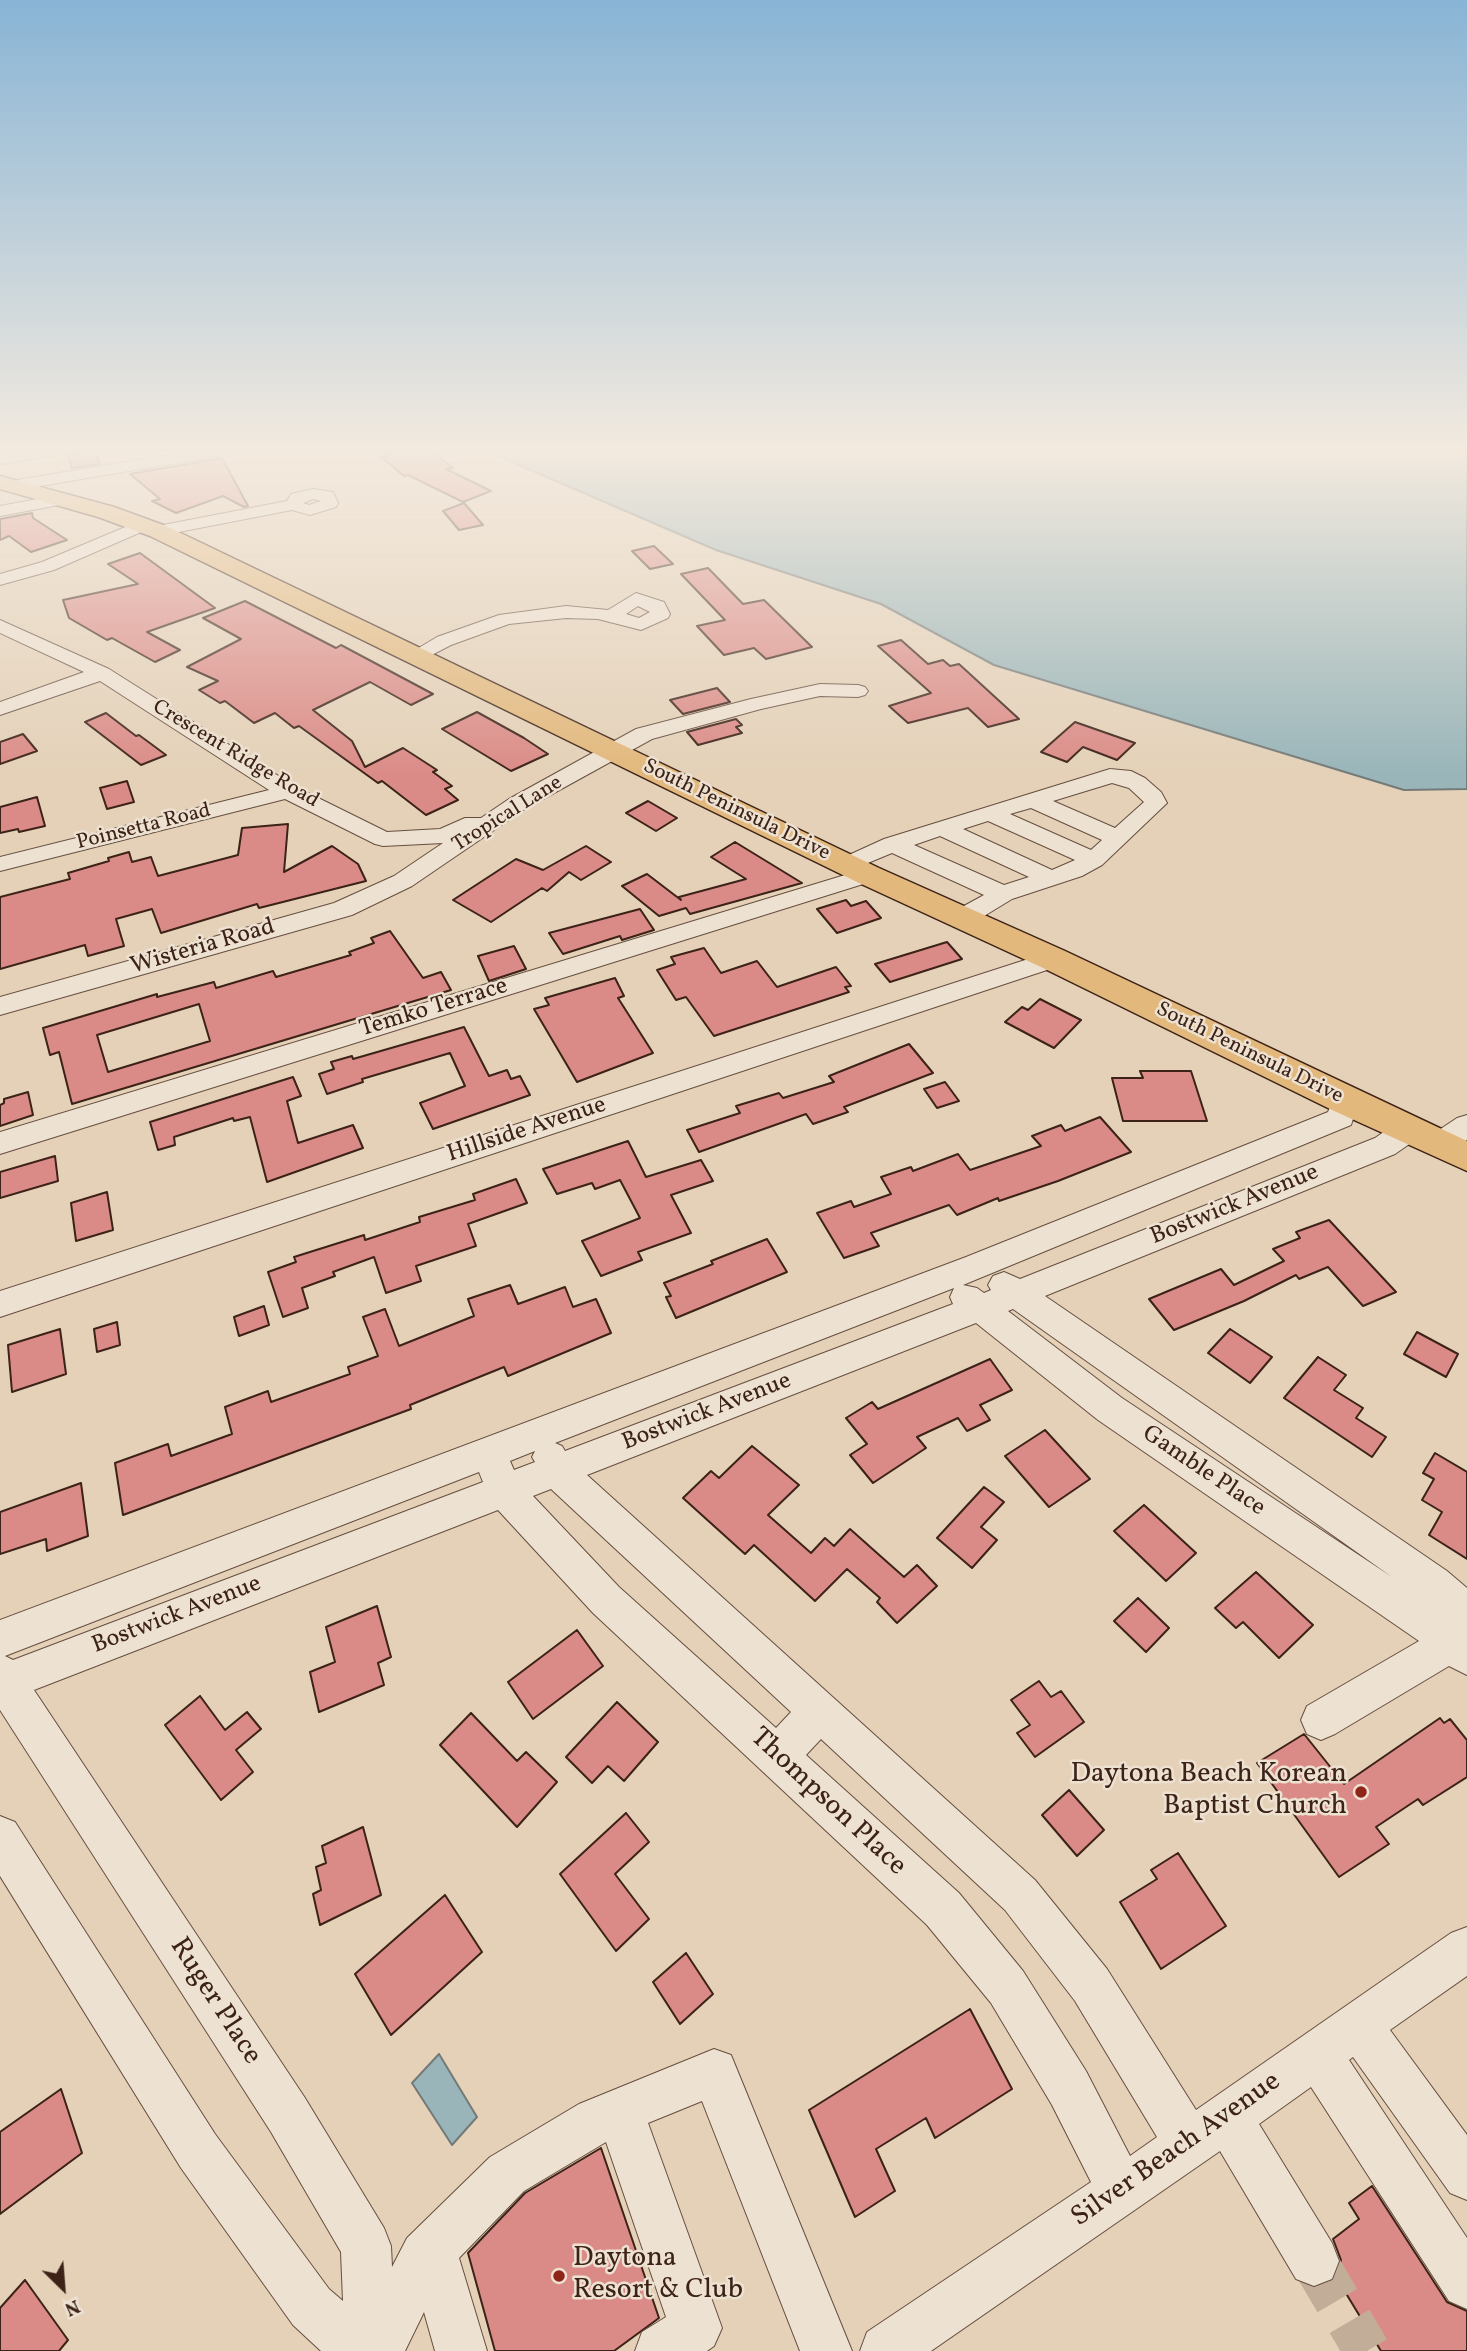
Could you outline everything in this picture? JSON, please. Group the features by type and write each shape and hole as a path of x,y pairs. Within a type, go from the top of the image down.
{"main road":[{"name":"South Peninsula Drive","path":"210,557 857,870 1053,959 1345,1101 1467,1157"}],"street":[{"path":"0,580 70,557"},
{"path":"6,616 28,572"},
{"path":"417,655 444,641 506,620 566,612 611,616"},
{"name":"Crescent Ridge Road","path":"6,616 102,673 288,792 383,839 444,836 517,804"},
{"path":"0,709 102,673"},
{"name":"Tropical Lane","path":"403,881 517,804 644,734 758,703 820,690 858,691"},
{"name":"Temko Terrace","path":"0,1143 857,870 892,845 1110,776 1123,776 1137,783 1156,803 1119,839"},
{"name":"Poinsetta Road","path":"0,864 288,792"},
{"path":"962,918 1003,894 1074,871 1094,860 1119,839 1033,800"},
{"path":"989,813 1094,860"},
{"path":"942,828 1050,878"},
{"path":"383,839 403,881"},
{"path":"892,845 1003,894"},
{"name":"Wisteria Road","path":"0,1006 342,909 403,881"},
{"name":"Hillside Avenue","path":"0,1304 1053,959"},
{"name":"Bostwick Avenue","path":"1,1669 489,1452 945,1279 1341,1118 1345,1101"},
{"path":"1440,1144 1467,1126"},
{"name":"Bostwick Avenue","path":"1,1669 557,1471 1016,1294 1385,1146 1408,1130"},
{"name":"Gamble Place","path":"977,1266 1434,1584 1462,1637"},
{"name":"Gamble Place","path":"945,1279 1110,1409 1421,1618 1462,1637"},
{"path":"537,1434 557,1471 1020,1895 1091,1985 1189,2144"},
{"name":"Thompson Place","path":"489,1452 504,1491 606,1600 943,1909 1007,1987 1069,2088 1121,2190"},
{"path":"1272,1518 1294,1487"},
{"path":"1321,1720 1462,1637"},
{"name":"Ruger Place","path":"1,1669 288,2116 366,2246 370,2351"},
{"path":"777,1756 820,1711"},
{"path":"0,1837 198,2151 311,2307 359,2351"},
{"name":"Silver Beach Avenue","path":"886,2351 1189,2144 1467,1949"},
{"path":"1357,2025 1467,2176"},
{"path":"1317,2054 1467,2283"},
{"path":"377,2351 425,2256 507,2174 596,2121 714,2071 826,2351"},
{"path":"620,2112 696,2328 661,2351"},
{"path":"1227,2117 1314,2261"},
{"path":"431,2250 461,2351"}],"water":[{"path":"737,557 1467,557 1467,789 1404,790 994,665 881,604"},
{"path":"439,2054 477,2117 452,2145 412,2083"}],"building":[{"path":"129,557 145,557 215,608 147,632 180,650 155,662 112,638 107,640 69,618 63,600 138,584 108,564"},
{"path":"638,557 665,557 673,564 650,569"},
{"path":"708,568 743,604 764,600 812,647 766,659 754,648 724,655 697,626 725,620 681,574"},
{"path":"245,601 336,648 341,645 433,694 411,705 370,682 313,710 352,741 365,767 403,748 437,770 433,772 452,786 445,789 458,800 426,815 382,781 378,783 299,726 294,728 275,713 254,723 225,701 220,703 199,690 218,681 187,667 241,639 203,618"},
{"path":"901,640 928,664 943,660 950,666 959,664 1019,719 988,727 968,708 908,723 889,706 931,693 878,646"},
{"path":"717,688 730,702 683,714 670,700"},
{"path":"477,712 548,754 511,771 442,729"},
{"path":"106,713 166,755 141,765 85,722"},
{"path":"736,719 742,725 736,727 742,733 698,745 687,732"},
{"path":"1075,722 1135,743 1117,760 1083,747 1067,762 1041,752"},
{"path":"23,734 37,751 0,764 0,742"},
{"path":"127,781 134,802 107,809 100,788"},
{"path":"37,797 45,826 0,833 0,807"},
{"path":"648,801 677,818 656,831 626,813"},
{"path":"288,824 284,872 332,846 358,864 366,881 259,908 257,904 161,933 152,909 116,919 124,946 88,956 85,945 0,969 0,897 70,879 68,873 129,852 132,862 151,857 158,876 238,855 242,828"},
{"path":"735,842 802,883 690,914 686,908 659,916 622,886 647,874 681,900 679,897 746,879 711,857"},
{"path":"586,846 611,862 581,880 569,872 547,891 542,888 491,922 453,900 516,859 543,870"},
{"path":"846,900 851,906 866,901 881,918 837,933 817,909"},
{"path":"640,909 654,930 622,940 620,936 563,954 549,933"},
{"path":"390,931 423,978 441,972 451,990 72,1104 59,1052 50,1055 43,1028 157,994 157,997 214,982 216,988 273,971 276,977 351,955 349,952 374,943 371,938","holes":["199,1004 210,1041 108,1072 97,1035"]},
{"path":"947,942 962,959 890,982 875,964"},
{"path":"514,946 526,969 489,981 478,956"},
{"path":"704,948 721,973 757,961 777,987 836,967 851,986 845,987 849,992 714,1036 686,997 676,1000 657,970 675,964 671,957"},
{"path":"615,978 624,996 618,998 653,1053 577,1082 534,1009 549,1005 545,998"},
{"path":"1040,999 1081,1020 1054,1048 1005,1022 1022,1007 1028,1010"},
{"path":"464,1027 489,1076 507,1070 511,1079 520,1076 530,1095 433,1129 420,1103 465,1086 450,1053 362,1079 363,1082 327,1094 319,1074 334,1069 331,1062 352,1056 353,1059"},
{"path":"909,1044 933,1073 844,1107 848,1112 813,1124 806,1114 699,1152 687,1130 740,1113 736,1106 779,1093 783,1098 834,1082 829,1076"},
{"path":"1140,1071 1191,1071 1207,1121 1123,1121 1112,1078 1143,1078"},
{"path":"293,1077 301,1096 287,1101 298,1143 353,1125 363,1148 267,1182 250,1117 234,1121 233,1118 174,1137 175,1145 158,1150 150,1122"},
{"path":"945,1082 959,1101 937,1108 924,1089"},
{"path":"28,1092 33,1115 0,1126 0,1105 4,1103 4,1099"},
{"path":"1100,1117 1131,1152 1058,1181 999,1201 998,1198 957,1215 949,1205 871,1233 879,1246 844,1258 817,1213 851,1201 854,1207 891,1194 881,1177 911,1167 913,1171 958,1154 970,1170 1041,1146 1032,1136 1061,1125 1065,1131"},
{"path":"628,1141 646,1177 701,1160 713,1181 671,1195 691,1233 638,1252 642,1260 601,1276 582,1241 640,1218 620,1180 595,1189 592,1183 557,1194 543,1169"},
{"path":"55,1156 58,1181 0,1198 0,1172"},
{"path":"516,1179 527,1203 468,1224 476,1246 416,1266 421,1281 386,1293 374,1257 333,1272 335,1276 302,1288 308,1308 283,1317 268,1272 296,1262 294,1257 364,1235 365,1240 420,1222 419,1217 475,1200 473,1194"},
{"path":"107,1192 113,1230 76,1241 71,1203"},
{"path":"1329,1220 1396,1292 1363,1306 1328,1267 1299,1279 1296,1275 1244,1301 1174,1330 1149,1299 1221,1269 1234,1285 1284,1261 1273,1249 1300,1238 1296,1232"},
{"path":"767,1239 787,1272 676,1318 666,1297 671,1296 664,1283"},
{"path":"510,1285 518,1304 565,1287 573,1307 596,1299 611,1333 508,1376 504,1367 410,1405 411,1409 123,1515 115,1463 168,1444 171,1456 232,1434 225,1407 268,1391 271,1402 350,1374 348,1367 378,1356 363,1317 385,1309 399,1346 474,1316 468,1299"},
{"path":"264,1306 269,1325 239,1336 234,1317"},
{"path":"117,1322 120,1345 97,1352 94,1329"},
{"path":"60,1329 66,1374 12,1392 8,1345"},
{"path":"1230,1329 1272,1357 1250,1383 1208,1353"},
{"path":"1417,1332 1458,1354 1446,1377 1404,1354"},
{"path":"1318,1357 1346,1375 1334,1390 1363,1408 1356,1418 1386,1437 1372,1457 1284,1398"},
{"path":"990,1359 1012,1390 980,1405 990,1420 967,1431 958,1418 917,1437 926,1448 873,1483 850,1455 867,1444 846,1418 872,1402 878,1409"},
{"path":"1045,1430 1090,1479 1049,1507 1005,1456"},
{"path":"752,1446 799,1485 768,1515 811,1553 825,1538 834,1546 850,1529 904,1577 917,1565 937,1586 897,1623 877,1602 880,1598 847,1569 815,1601 754,1545 745,1554 683,1498 711,1471 719,1478"},
{"path":"1435,1453 1467,1472 1467,1559 1429,1535 1442,1512 1422,1500 1434,1479 1423,1473"},
{"path":"81,1483 88,1536 47,1551 46,1539 0,1554 0,1512"},
{"path":"984,1487 1004,1502 981,1527 997,1540 972,1568 937,1538"},
{"path":"1144,1505 1196,1553 1166,1581 1114,1531"},
{"path":"1256,1572 1313,1625 1279,1658 1243,1622 1236,1628 1215,1608"},
{"path":"1138,1598 1169,1628 1146,1652 1114,1621"},
{"path":"377,1606 391,1657 378,1663 384,1685 319,1712 310,1672 335,1662 326,1627"},
{"path":"577,1630 603,1666 533,1719 508,1682"},
{"path":"1039,1681 1051,1697 1061,1691 1084,1722 1035,1757 1017,1733 1030,1725 1011,1700"},
{"path":"200,1696 225,1730 247,1712 261,1729 236,1750 253,1772 221,1800 165,1725"},
{"path":"617,1702 658,1742 624,1781 608,1766 592,1783 566,1757"},
{"path":"471,1713 517,1761 526,1752 557,1782 517,1827 440,1745"},
{"name":"Daytona Beach Korean Baptist Church","path":"1440,1718 1444,1723 1450,1719 1467,1740 1467,1777 1423,1805 1418,1799 1376,1827 1389,1844 1339,1877 1257,1763 1304,1734 1344,1784"},
{"path":"1069,1790 1104,1830 1077,1856 1042,1815"},
{"path":"626,1813 649,1842 615,1874 649,1919 616,1951 560,1874"},
{"path":"363,1827 381,1895 320,1925 313,1894 321,1890 316,1867 326,1863 322,1846"},
{"path":"1178,1853 1226,1926 1161,1969 1120,1902 1157,1879 1151,1870"},
{"path":"445,1895 482,1952 391,2035 355,1974"},
{"path":"686,1953 713,1994 680,2024 653,1982"},
{"path":"970,2009 1012,2089 935,2138 926,2118 876,2149 895,2191 855,2217 809,2110"},
{"path":"61,2089 82,2153 0,2214 0,2132"},
{"name":"Daytona Resort & Club","path":"601,2148 659,2318 614,2351 495,2351 468,2253 525,2193"},
{"path":"1372,2186 1447,2302 1467,2311 1467,2351 1381,2351 1336,2277 1341,2260 1333,2239 1359,2219 1349,2203"},
{"path":"25,2280 68,2340 59,2351 0,2351 0,2308"}],"tunnel":[{"path":"1314,2261 1367,2351"}],"place":[{"name":"Daytona Beach Korean Baptist Church","path":"1361,1792"},
{"name":"Daytona Resort & Club","path":"559,2276"}]}
